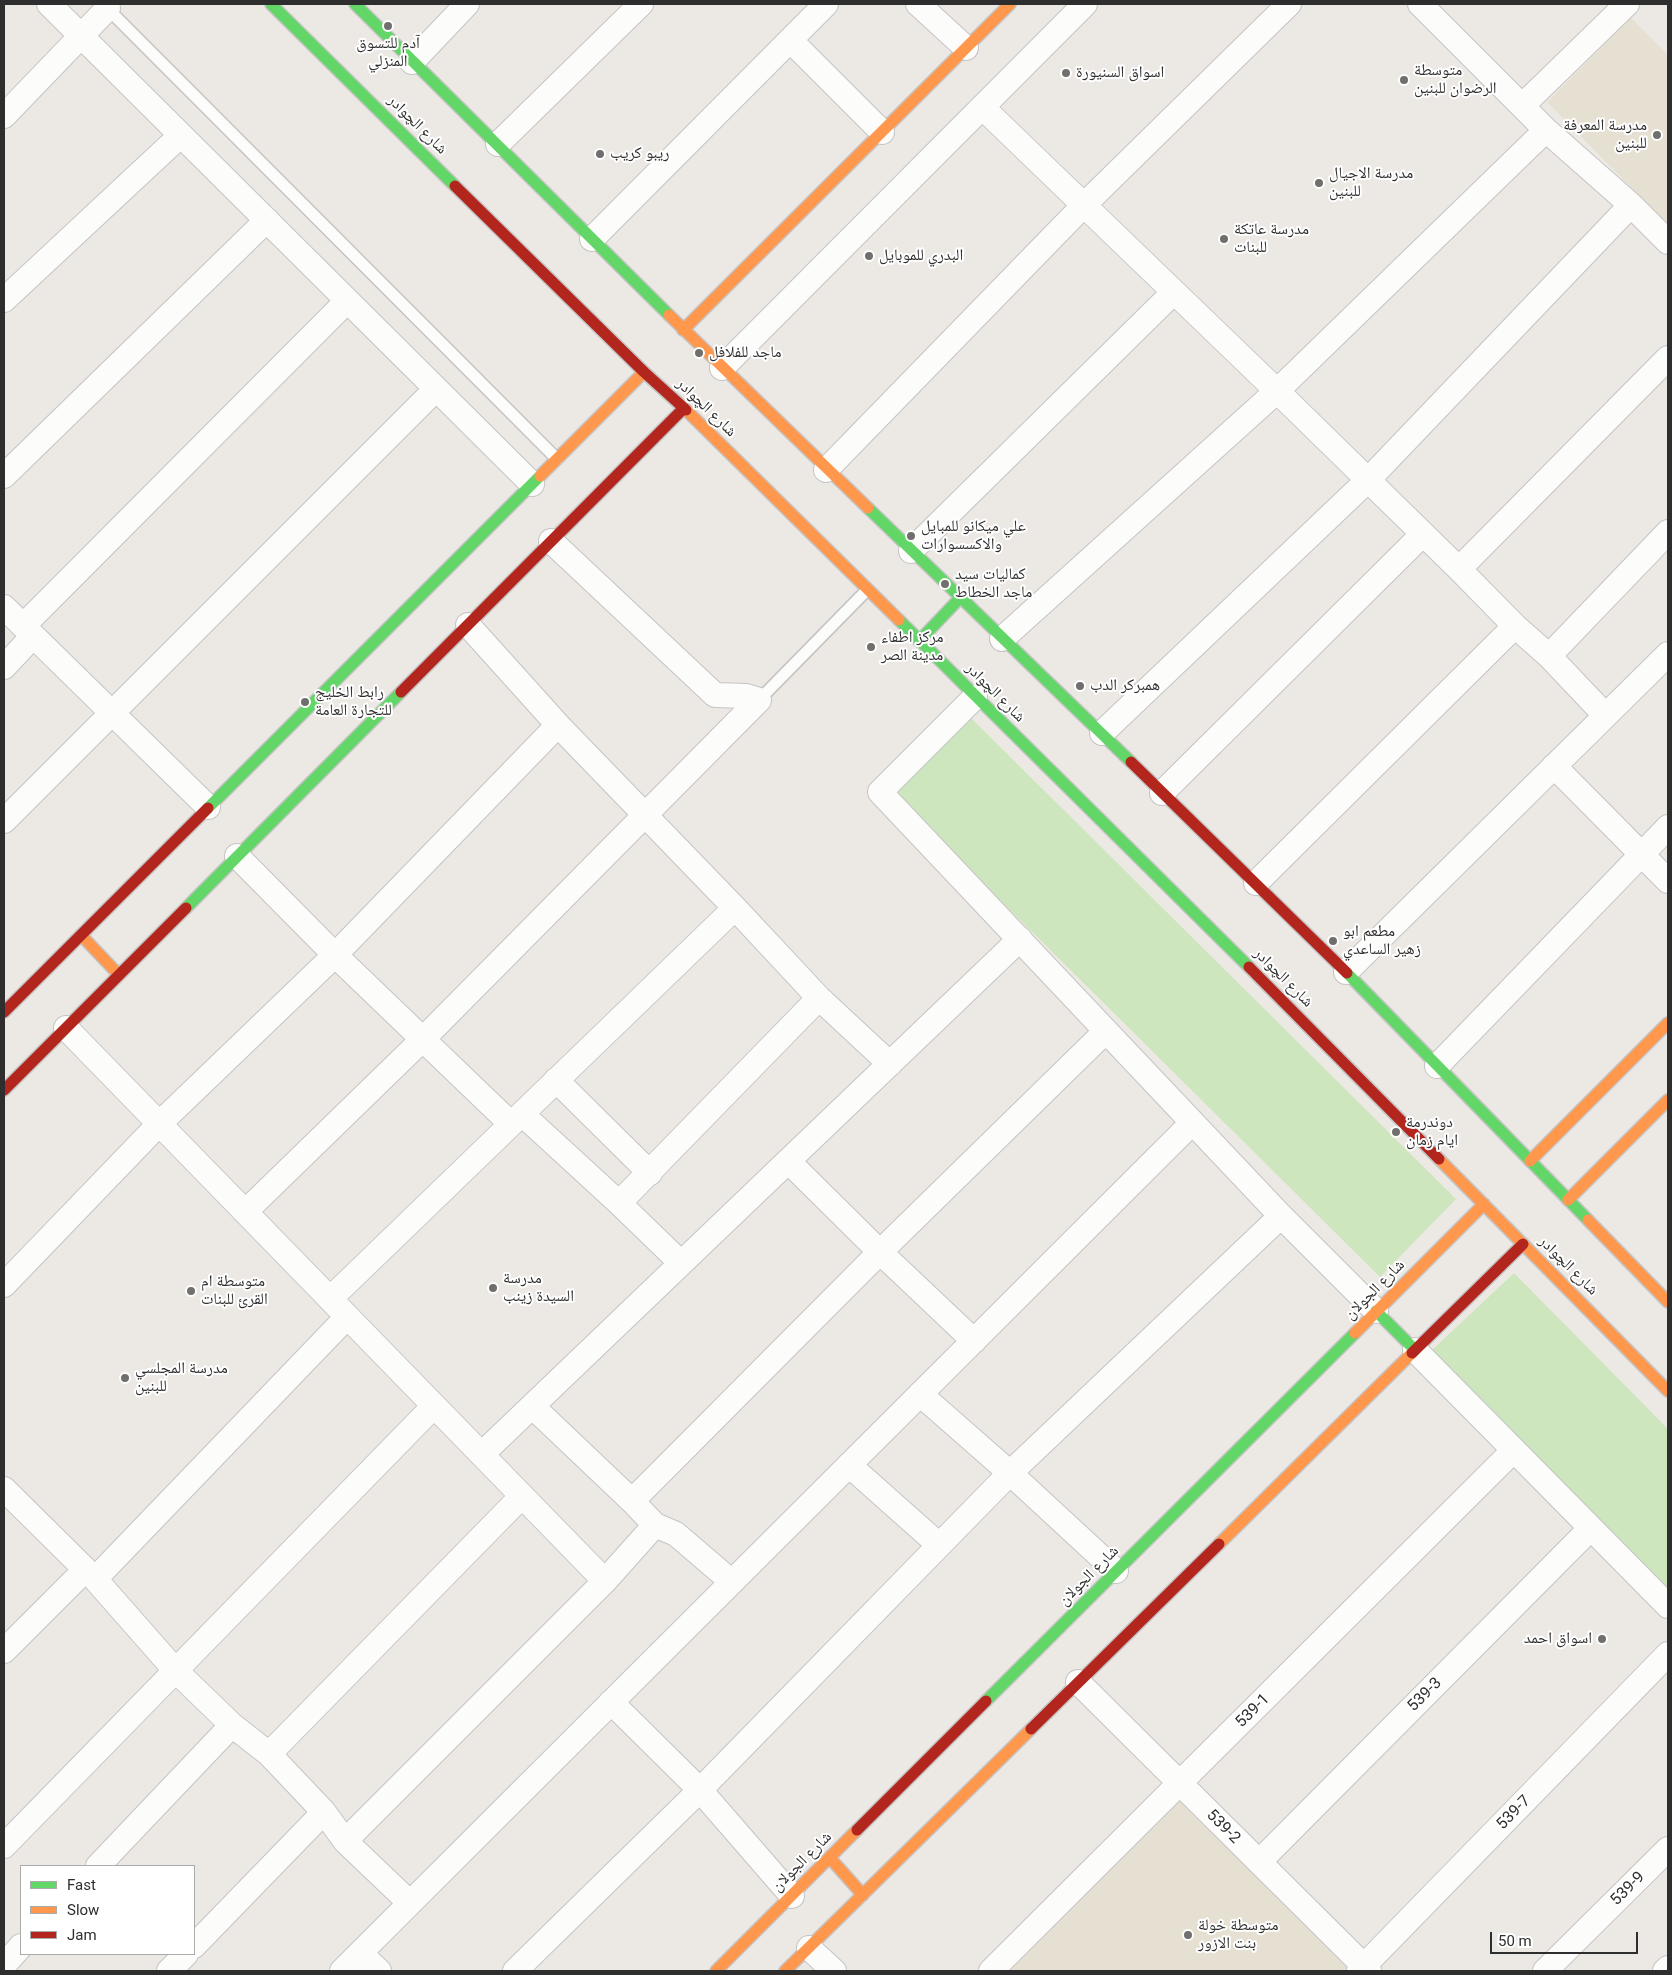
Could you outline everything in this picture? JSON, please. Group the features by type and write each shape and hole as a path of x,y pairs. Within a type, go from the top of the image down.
{"street":[{"path":"49,4 532,484"},
{"name":"شارع الچوادر","path":"271,4 644,372 684,408 1300,1018 1668,1391"},
{"path":"355,4 826,470 1102,733 1256,883 1346,972 1568,1200 1666,1295"},
{"path":"412,62 467,4"},
{"path":"498,144 641,4"},
{"path":"592,239 826,4"},
{"path":"918,4 966,48"},
{"path":"683,330 1010,4"},
{"path":"722,368 1085,4"},
{"path":"826,470 1084,205 1289,4"},
{"path":"1522,106 1626,4"},
{"path":"4,116 82,36 106,6"},
{"path":"1435,8 1522,106 1546,130 1631,205 1668,242"},
{"path":"790,40 882,132"},
{"path":"982,107 1277,391 1515,626 1548,656 1605,715"},
{"path":"1002,639 1277,391 1546,130"},
{"path":"4,300 181,135"},
{"path":"1102,733 1368,480 1631,205"},
{"path":"4,476 267,220"},
{"path":"911,550 1174,292"},
{"path":"4,666 28,631 347,301"},
{"path":"1459,569 1668,358"},
{"path":"4,1011 644,372"},
{"path":"4,821 436,389"},
{"path":"4,1090 684,408"},
{"path":"1548,656 1668,532"},
{"path":"1162,793 1423,534"},
{"path":"245,1212 423,1039 759,700 746,696 715,695 551,541"},
{"path":"919,641 960,598"},
{"path":"4,607 208,807"},
{"path":"468,625 558,725 819,998 890,1064"},
{"path":"1256,883 1515,626"},
{"path":"1346,972 1668,654"},
{"path":"975,697 880,792 1281,1216 1668,1606"},
{"path":"4,1285 159,1124 335,955 558,725"},
{"path":"1554,766 1668,881"},
{"path":"1437,1066 1668,827"},
{"path":"237,856 335,955 423,1039 516,1119 620,1203 681,1263"},
{"path":"330,1299 735,908"},
{"path":"81,935 119,975"},
{"path":"482,1454 1020,939"},
{"path":"620,1203 819,998"},
{"path":"1530,1161 1668,1023"},
{"path":"66,1028 605,1581"},
{"path":"632,1501 880,1252 1106,1031"},
{"path":"556,1080 650,1173"},
{"path":"1568,1200 1668,1100"},
{"path":"342,1971 1192,1123"},
{"path":"788,1161 974,1341"},
{"name":"شارع الجولان","path":"716,1971 1484,1204"},
{"path":"515,1971 700,1790 1010,1473 1281,1216"},
{"path":"785,1971 1523,1244"},
{"path":"4,1651 90,1575 347,1317"},
{"path":"920,1394 1010,1473 1116,1571"},
{"path":"4,1846 434,1406"},
{"path":"532,1406 655,1525 676,1534 732,1582"},
{"name":"539-1","path":"991,1971 1514,1450"},
{"path":"850,1465 939,1545"},
{"path":"4,1489 90,1575 175,1670 232,1725 269,1754 324,1812 345,1841 410,1903"},
{"path":"269,1754 522,1496"},
{"path":"345,1841 605,1581 655,1525"},
{"name":"539-3","path":"1259,1862 1591,1528"},
{"name":"539-7","path":"1364,1970 1668,1654"},
{"name":"539-2","path":"1078,1682 1259,1862 1364,1970"},
{"path":"611,1702 700,1790 792,1896"},
{"path":"99,1865 232,1725"},
{"path":"195,1945 324,1812"},
{"name":"539-9","path":"1545,1971 1668,1849"},
{"path":"830,1858 863,1895"},
{"path":"4,1965 20,1947"},
{"path":"809,1948 834,1971"},
{"path":"360,1953 378,1971"},
{"path":"169,1971 185,1955"},
{"path":"1665,1971 1668,1968"}],"lane":[{"path":"106,6 557,459"},
{"path":"759,700 867,590"}],"shaded area":[{"path":"1631,18 1668,55 1668,225 1547,102"},
{"path":"1174,1795 1352,1971 999,1971"}],"green space":[{"path":"969,716 1456,1199 1380,1277 892,793"},
{"path":"1514,1273 1668,1429 1668,1590 1431,1351"}],"traffic: fast":[{"path":"271,4 455,186"},
{"path":"355,4 669,315"},
{"path":"208,808 540,476"},
{"path":"868,508 1131,762"},
{"path":"919,641 960,598"},
{"path":"899,620 1249,967"},
{"path":"186,908 401,692"},
{"path":"1347,973 1588,1220"},
{"path":"1376,1311 1415,1350"},
{"path":"986,1701 1355,1333"}],"traffic: slow":[{"path":"683,330 1010,4"},
{"path":"669,315 868,508"},
{"path":"540,476 644,372"},
{"path":"686,410 899,620"},
{"path":"81,935 119,975"},
{"path":"1530,1161 1668,1023"},
{"path":"1568,1200 1668,1100"},
{"path":"1439,1159 1668,1391"},
{"path":"1355,1333 1484,1204"},
{"path":"1588,1220 1668,1302"},
{"path":"1219,1544 1412,1353"},
{"path":"785,1971 1031,1729"},
{"path":"716,1971 857,1830"},
{"path":"830,1858 863,1895"}],"traffic: jam":[{"path":"455,186 644,372 686,410"},
{"path":"401,692 684,408"},
{"path":"1131,762 1347,973"},
{"path":"4,1012 208,808"},
{"path":"4,1090 186,908"},
{"path":"1249,967 1439,1159"},
{"path":"1412,1353 1523,1244"},
{"path":"1031,1729 1219,1544"},
{"path":"857,1830 986,1701"}],"place":[{"name":"آدم للتسوق المنزلي","path":"388,26"},
{"name":"اسواق السنيورة","path":"1066,73"},
{"name":"متوسطة الرضوان للبنين","path":"1404,80"},
{"name":"مدرسة المعرفة للبنين","path":"1657,135"},
{"name":"ريبو كريب","path":"600,154"},
{"name":"مدرسة الاجيال للبنين","path":"1319,183"},
{"name":"مدرسة عاتكة للبنات","path":"1224,239"},
{"name":"البدري للموبايل","path":"869,256"},
{"name":"ماجد للفلافل","path":"699,353"},
{"name":"علي ميكانو للمبايل والاكسسوارات","path":"911,536"},
{"name":"كماليات سيد ماجد الخطاط","path":"945,584"},
{"name":"مركز اطفاء مدينة الصر","path":"871,647"},
{"name":"همبركر الدب","path":"1080,686"},
{"name":"رابط الخليج للتجارة العامة","path":"305,702"},
{"name":"مطعم ابو زهير الساعدي","path":"1333,941"},
{"name":"دوندرمة ايام زمان","path":"1396,1132"},
{"name":"مدرسة السيدة زينب","path":"493,1288"},
{"name":"متوسطة ام القرئ للبنات","path":"191,1291"},
{"name":"مدرسة المجلسي للبنين","path":"125,1378"},
{"name":"اسواق احمد","path":"1602,1639"},
{"name":"متوسطة خولة بنت الازور","path":"1188,1935"}]}
